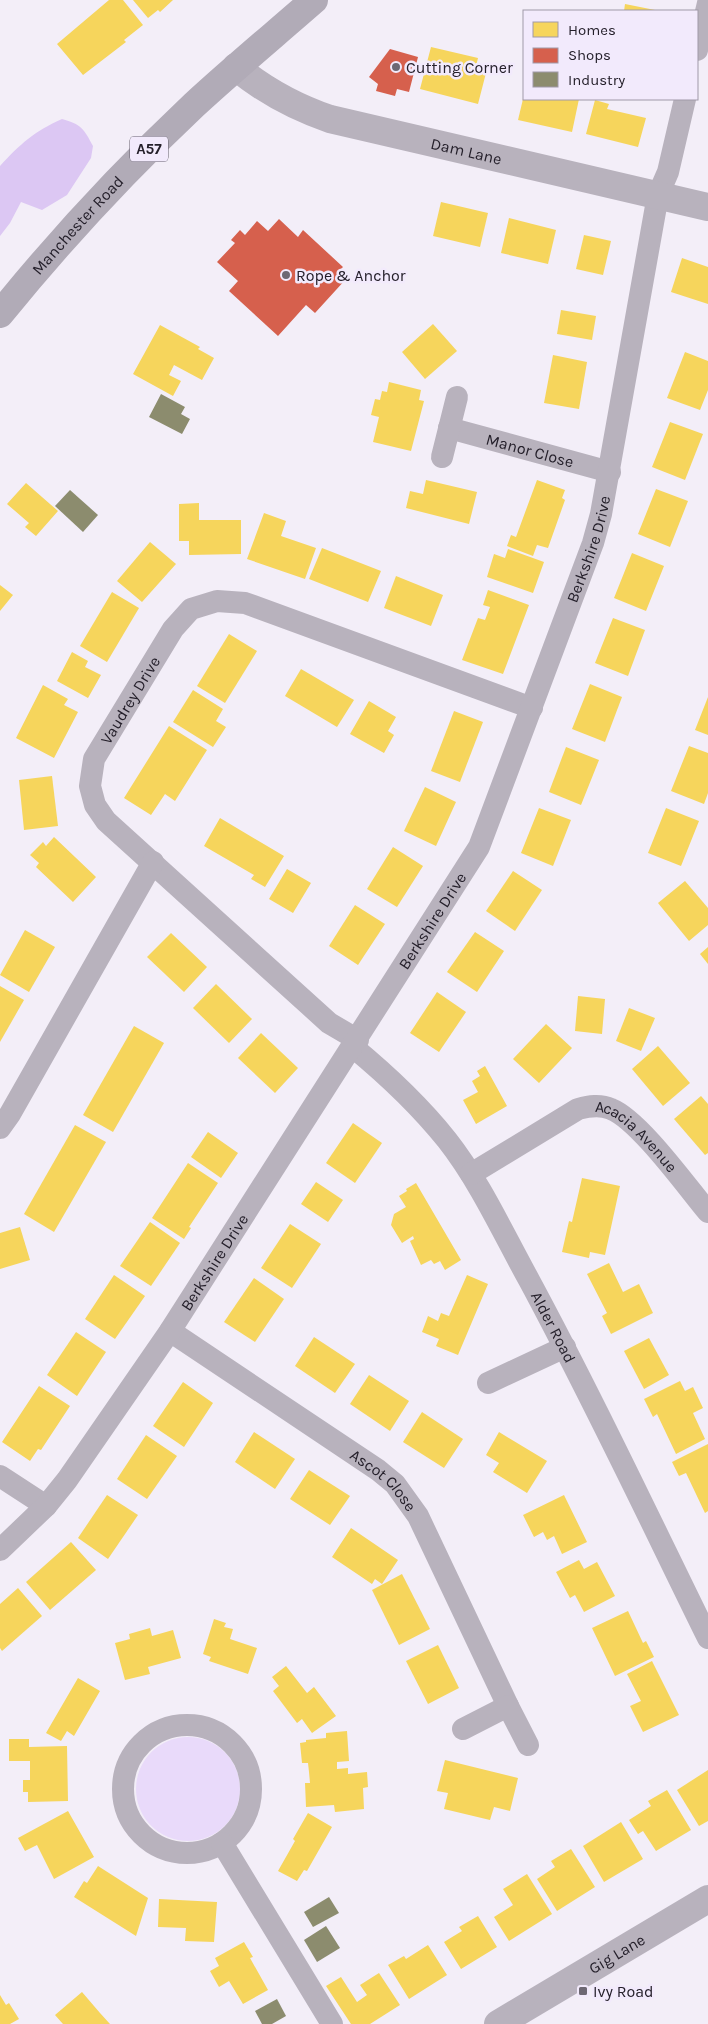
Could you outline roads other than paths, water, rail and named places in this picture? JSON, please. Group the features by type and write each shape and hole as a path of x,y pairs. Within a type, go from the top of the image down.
{"main road":[{"name":"Manchester Road","path":"0,314 46,258 194,105 314,0"}],"street":[{"path":"698,46 708,3"},
{"name":"Dam Lane","path":"236,67 258,85 282,100 330,119 708,207"},
{"name":"Berkshire Drive","path":"0,1550 46,1506 67,1480 170,1332 479,847 592,543 610,472 658,195 668,172 685,100"},
{"path":"442,457 457,397"},
{"name":"Manor Close","path":"449,428 610,472"},
{"name":"Vaudrey Drive","path":"355,1043 329,1023 106,821 95,805 90,786 94,759 172,629 191,609 217,601 245,603 532,708"},
{"path":"0,1128 10,1114 153,862"},
{"name":"Alder Road","path":"355,1043 416,1104 448,1141 471,1174 565,1347 708,1638"},
{"name":"Acacia Avenue","path":"471,1174 578,1109 602,1106 612,1109 636,1127 708,1212"},
{"name":"Ascot Close","path":"170,1332 378,1470 395,1484 418,1516 528,1745"},
{"path":"488,1383 565,1347"},
{"path":"0,1476 46,1506"},
{"path":"463,1729 508,1706"},
{"path":"178,1726 200,1726 220,1734 236,1748 247,1767 251,1788 248,1809 238,1828 222,1843 203,1851 182,1853 162,1848 145,1838 131,1822 124,1802 123,1782 129,1762 140,1745 158,1732 178,1726"},
{"path":"222,1843 332,2024"},
{"name":"Gig Lane","path":"498,2024 708,1899"}],"place":[{"name":"Cutting Corner","path":"396,67"},
{"name":"Rope & Anchor","path":"286,275"},
{"name":"Ivy Road","path":"583,1991"}]}
